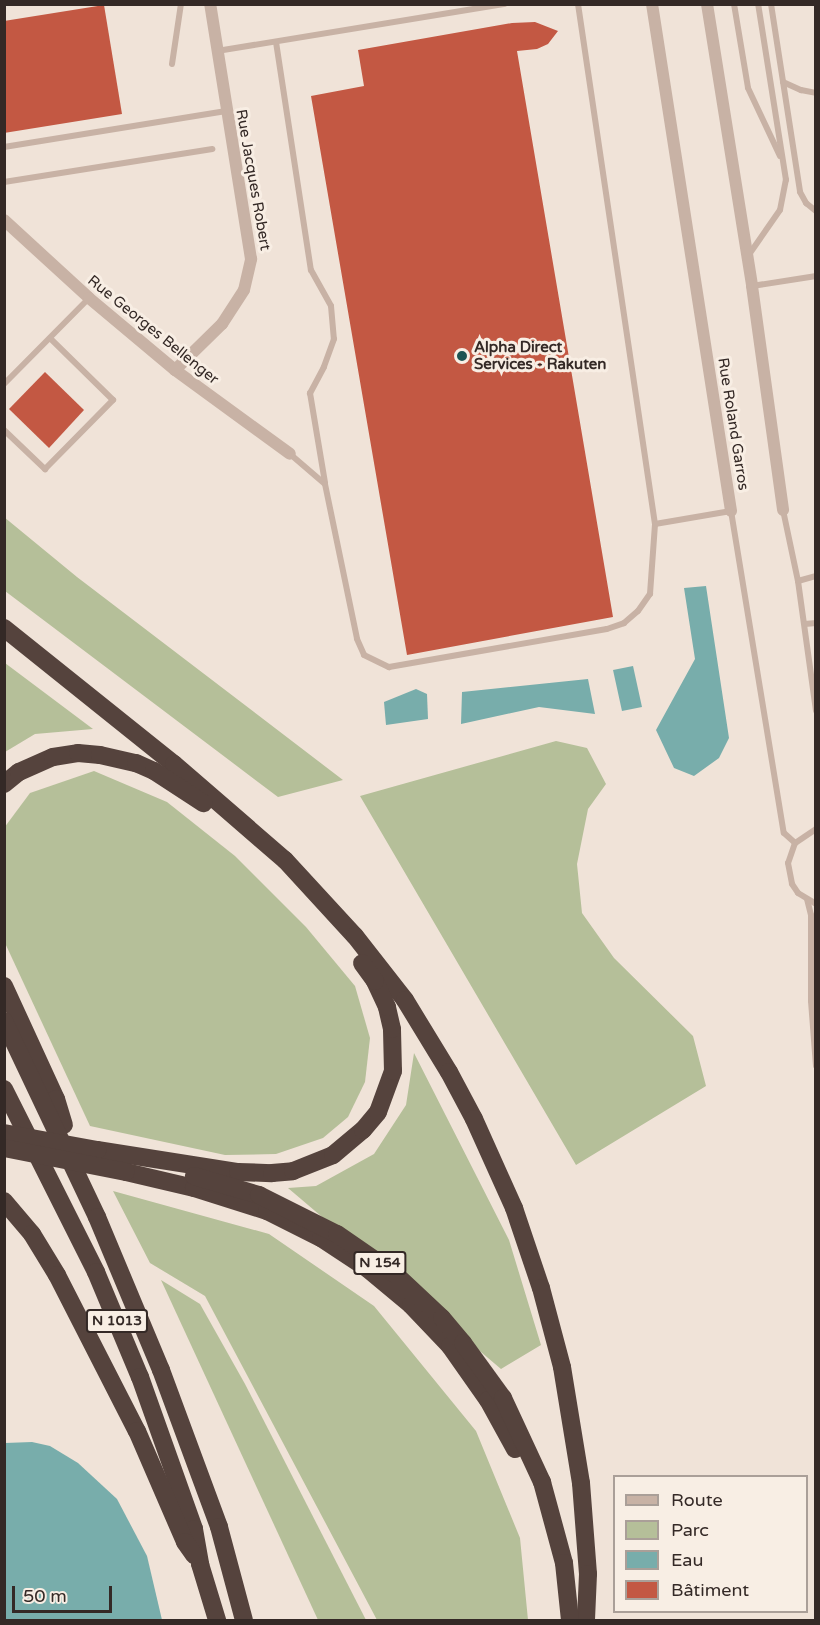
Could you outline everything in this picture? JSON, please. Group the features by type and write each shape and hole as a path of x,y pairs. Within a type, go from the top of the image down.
{"highway":[{"path":"4,628 174,764 285,860 355,936 398,991 449,1072 474,1119 514,1208 541,1288 562,1367 584,1510 588,1574 586,1620"},
{"path":"4,784 37,763 78,753 136,763 187,790 270,861 340,935 375,981 387,1007 392,1029 393,1071 378,1112 363,1130 333,1155 312,1165 272,1173 238,1172 97,1150"},
{"path":"4,986 56,1100 88,1198"},
{"name":"N 1013","path":"4,1021 88,1198 187,1434 219,1527 244,1620"},
{"name":"N 1013","path":"4,1089 96,1272 140,1377 194,1529 217,1620"},
{"name":"N 154","path":"4,1133 97,1150 231,1185 291,1209 367,1253 419,1295 442,1318 484,1370 526,1443 542,1482 564,1563 570,1620"},
{"name":"N 154","path":"4,1148 126,1172 230,1198 294,1224 368,1269 429,1323 471,1373 507,1432 523,1466 545,1528 557,1592 559,1620"},
{"path":"4,1201 32,1234 57,1275 153,1465 185,1542 201,1564"}],"street":[{"name":"Rue Jacques Robert","path":"175,370 222,324 244,290 251,259 225,111 210,4"},
{"name":"Rue Roland Garros","path":"652,4 731,512"},
{"path":"707,4 752,286 783,510"},
{"name":"Rue Georges Bellenger","path":"4,220 89,298 175,370 290,454"}],"lane":[{"path":"172,64 181,4"},
{"path":"218,51 505,4"},
{"path":"276,42 311,270 330,306 334,339 324,367 310,393 325,484 357,639 364,655 389,667 607,629 624,623 638,611 650,594 655,524 578,4"},
{"path":"735,4 748,88 783,162"},
{"path":"746,259 780,210 786,180 758,4"},
{"path":"771,4 800,192 806,202 816,211"},
{"path":"783,82 801,90 816,93"},
{"path":"4,147 225,111"},
{"path":"4,182 212,149"},
{"path":"752,286 816,276"},
{"path":"4,384 89,298"},
{"path":"4,430 45,469 113,400 50,338"},
{"path":"290,454 325,484"},
{"path":"783,510 798,581 816,711"},
{"path":"655,524 731,512"},
{"name":"Rue Roland Garros","path":"731,512 784,833 795,843"},
{"path":"798,581 816,576"},
{"path":"804,624 816,623"},
{"path":"816,829 795,843 790,853 788,874 798,893 816,904"},
{"path":"807,899 811,915 811,1000 816,1066"}],"green space":[{"path":"4,517 77,577 343,780 278,797 5,591"},
{"path":"4,663 93,729 35,734 5,752"},
{"path":"556,741 587,748 606,784 588,809 577,864 582,913 614,958 693,1036 706,1086 576,1165 360,796"},
{"path":"94,771 167,802 235,856 306,927 355,986 370,1038 365,1082 348,1117 323,1138 276,1154 225,1155 90,1126 5,943 4,828 30,793"},
{"path":"414,1053 509,1240 541,1345 501,1369 288,1188 316,1186 374,1154 406,1105"},
{"path":"113,1191 269,1234 374,1306 476,1431 520,1538 528,1620 377,1620 205,1296 150,1263"},
{"path":"161,1280 200,1304 245,1384 366,1620 318,1620"}],"water":[{"path":"706,586 729,738 719,758 694,776 674,768 656,730 695,659 684,588"},
{"path":"633,666 642,707 622,711 613,670"},
{"path":"588,679 595,714 539,707 461,724 462,692"},
{"path":"416,689 427,694 428,719 386,725 384,702"},
{"path":"32,1442 50,1446 78,1463 117,1499 147,1556 162,1620 5,1620 5,1443"}],"building":[{"path":"104,5 122,114 4,133 4,21"},
{"name":"Alpha Direct Services - Rakuten","path":"535,22 558,31 548,44 537,49 517,51 613,617 407,655 311,96 364,86 358,50 512,23"},
{"path":"45,372 84,410 49,448 9,409"}],"place":[{"name":"Alpha Direct Services - Rakuten","path":"462,356"}]}
